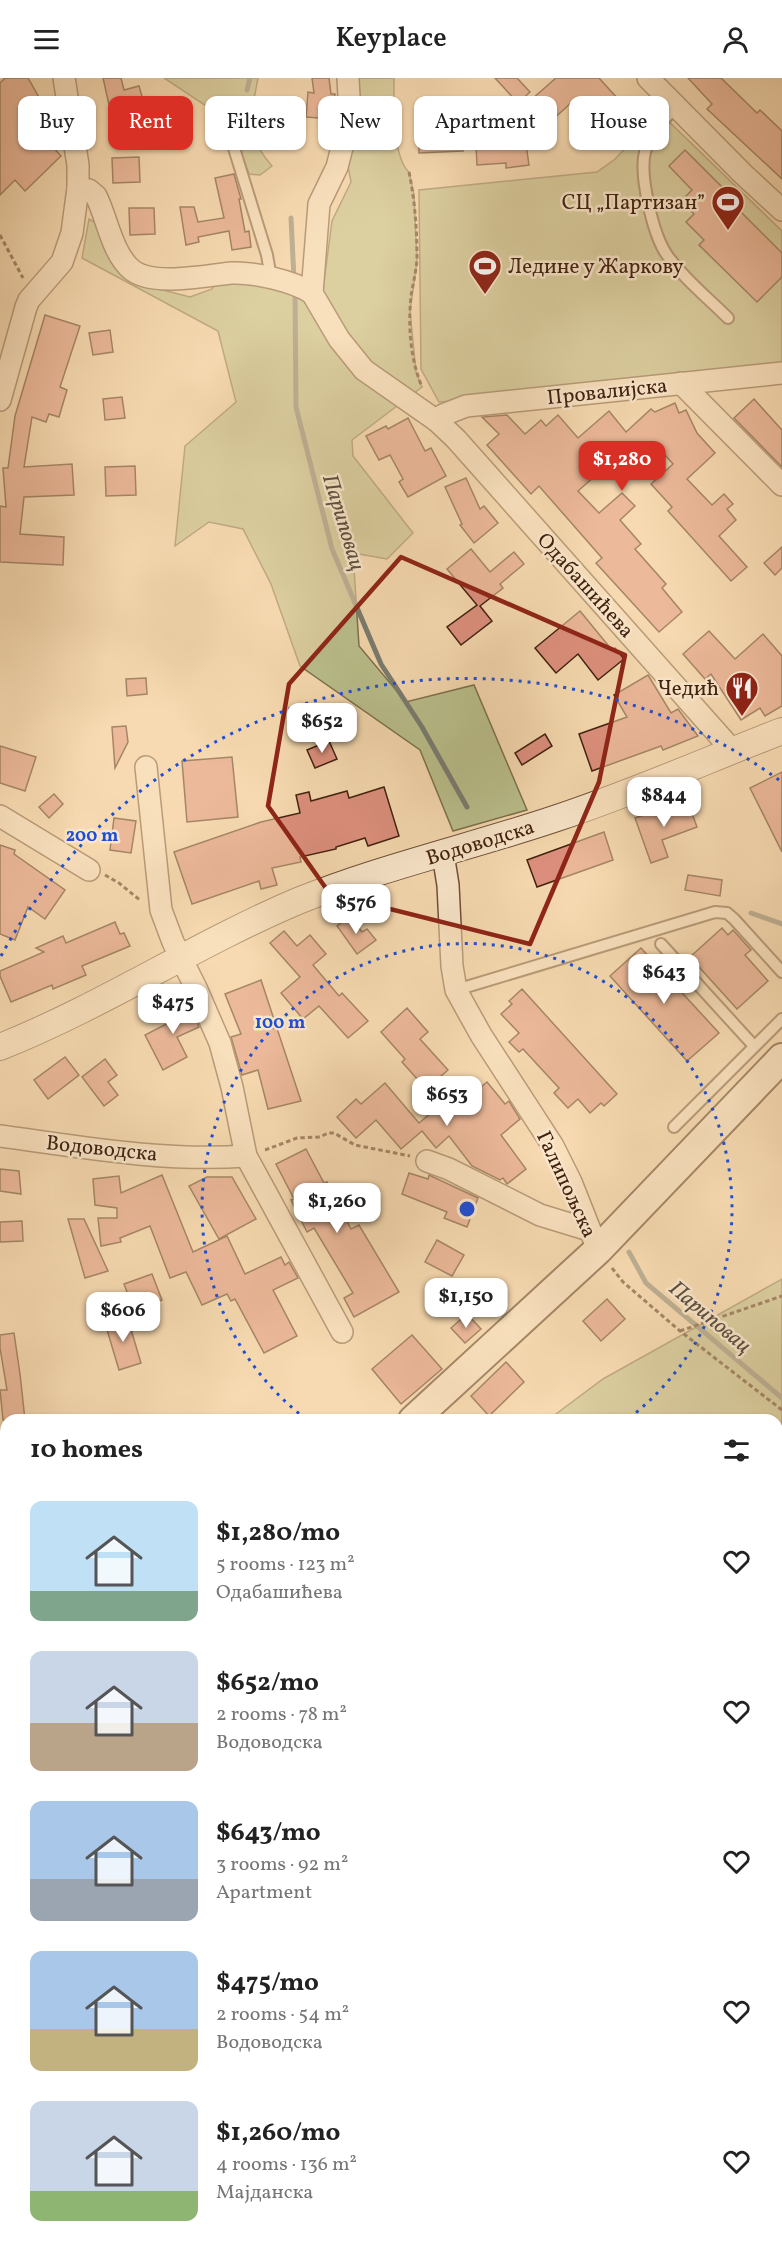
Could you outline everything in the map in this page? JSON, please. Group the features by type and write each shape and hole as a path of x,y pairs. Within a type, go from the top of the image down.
{"main road":[{"path":"419,1414 782,1058"}],"street":[{"path":"0,400 29,300 62,262 72,233 78,188 76,141 64,78"},
{"path":"78,188 89,190 96,196 117,248 128,266 136,272 151,276 187,279 232,273 249,274 309,291 319,204 337,167 350,116 348,78"},
{"path":"648,78 782,210"},
{"name":"Одабашићева","path":"309,291 339,339 364,370 437,421 456,439 733,751"},
{"name":"Провалијска","path":"437,421 443,415 466,406 782,374"},
{"path":"681,383 782,484"},
{"name":"Водоводска","path":"0,1047 40,1031 181,958 296,902 333,887 558,818 782,731"},
{"path":"146,767 161,910 220,1043 232,1087 246,1156 342,1332"},
{"path":"0,816 89,870"},
{"name":"Галипољска","path":"443,854 448,885 452,966 456,990 480,1035 553,1146 571,1182 594,1240"},
{"name":"Водоводска","path":"0,1136 139,1154 220,1158 246,1156"},
{"path":"427,1161 450,1169 594,1240"}],"lane":[{"path":"676,106 657,128 644,153 650,209 665,253 728,318"},
{"path":"234,150 268,261 278,281"},
{"path":"456,990 715,912 727,914 734,919 782,972"},
{"path":"662,944 754,1047"},
{"path":"674,1127 782,1018"}],"path":[{"path":"409,172 414,195 417,261 410,311 411,344 416,372 437,421"},
{"path":"0,235 23,278 26,307"},
{"path":"89,870 113,878 147,906 161,910"},
{"path":"246,1156 297,1138 320,1137 334,1133 355,1145 398,1152 427,1161"},
{"path":"594,1240 623,1281 680,1331 782,1410"},
{"path":"680,1331 782,1296"}],"highlighted area":[{"path":"401,557 625,655 599,782 530,944 330,894 268,806 289,684"}],"green space":[{"path":"164,78 258,78 254,96 205,96 205,105"},
{"path":"348,78 394,78 394,96 347,96"},
{"path":"669,122 782,231 782,366 579,390 439,402 421,369 419,190 597,172 624,150 669,150"},
{"path":"240,150 260,150 272,166 260,175 249,174"},
{"path":"345,150 398,150 403,165 409,172 414,195 417,261 410,311 416,372 422,387 352,440 353,456 413,533 387,559 353,553 359,646 406,702 474,685 527,810 453,831 420,750 300,666 271,584 243,529 209,522 175,546 185,446 236,402 218,331 82,258 89,219 96,223 147,286 190,297 212,289 219,275 322,297 332,221 351,182"},
{"path":"782,1279 782,1414 556,1414 603,1379"}],"building":[{"path":"5,78 28,78 38,96 18,96 18,150 56,150 61,156 25,191 15,180 0,195 0,83"},
{"path":"103,78 121,78 124,90 139,86 142,96 108,96 108,100"},
{"path":"312,78 329,78 331,94 335,94 335,96 318,96 318,118 306,117 308,92 314,93"},
{"path":"495,78 517,78 530,92 526,96 512,96"},
{"path":"556,78 599,78 615,96 569,96 569,105 557,116 557,96 535,96"},
{"path":"688,78 721,78 757,113 760,110 782,131 782,179 707,109 712,104"},
{"path":"419,150 463,150 463,151 419,153"},
{"path":"476,150 527,150 529,165 506,168 506,163 477,165"},
{"name":"СЦ „Партизан”","path":"685,150 737,202 734,205 782,253 782,277 757,302 699,245 704,240 686,222 694,214 681,201 692,190 669,166"},
{"path":"139,157 140,182 113,183 112,158"},
{"path":"234,174 241,199 239,199 245,232 249,231 251,247 232,250 229,231 198,237 199,242 186,245 180,207 194,207 198,222 224,218 215,178"},
{"path":"129,208 154,208 155,234 130,235"},
{"path":"45,315 80,326 60,387 67,390 59,417 49,414 46,422 32,417 24,467 72,464 74,495 24,497 20,534 64,537 63,565 0,562 0,506 6,507 3,468 8,468 15,416"},
{"path":"110,330 113,352 93,355 89,333"},
{"path":"122,397 125,418 105,420 103,399"},
{"path":"754,399 782,430 782,467 734,418"},
{"path":"675,403 679,413 686,410 697,433 715,453 687,479 712,505 724,494 733,504 727,509 736,520 719,536 747,567 731,581 668,511 672,507 651,484 673,464 654,443 620,472 611,462 578,491 599,513 622,493 635,506 620,520 641,544 635,549 666,584 662,588 682,612 659,632 596,563 602,558 539,486 531,494 487,445 499,434 482,417 507,415 525,434 541,420 546,426 558,415 578,438 609,411 626,432 651,409 655,412"},
{"path":"408,418 425,451 431,448 446,476 408,497 399,482 403,479 390,455 379,460 366,436 386,426 388,429"},
{"path":"135,466 136,495 106,496 105,467"},
{"path":"466,478 480,509 484,506 498,523 474,543 460,525 462,524 445,487"},
{"path":"782,547 782,568 775,575 764,563"},
{"path":"471,549 490,572 514,552 524,564 500,584 503,588 480,606 492,621 461,645 447,627 477,605 447,569"},
{"path":"580,611 612,650 615,648 624,659 598,680 578,654 556,673 535,648"},
{"path":"709,631 735,659 763,634 782,656 782,706 765,716 760,708 741,720 711,674 705,679 683,654"},
{"path":"648,675 671,713 678,709 698,736 663,750 661,746 592,771 579,734 627,717 614,695"},
{"path":"146,678 147,694 127,696 126,679"},
{"path":"126,726 128,742 115,768 112,727"},
{"path":"545,734 552,746 522,765 515,753"},
{"path":"329,741 337,759 315,768 307,750"},
{"path":"0,746 36,757 25,791 0,783"},
{"path":"232,757 238,817 187,822 182,761"},
{"path":"782,772 782,852 750,788"},
{"path":"384,787 399,836 368,846 365,838 336,847 336,849 300,857 301,862 272,868 277,885 261,889 259,881 192,904 174,852 261,822 300,813 296,795 309,792 311,801 347,791 349,798"},
{"path":"54,794 63,804 49,818 39,807"},
{"path":"687,800 697,827 662,840 668,857 651,863 635,818"},
{"path":"114,818 136,821 131,853 110,850"},
{"path":"604,832 613,860 537,887 527,860"},
{"path":"0,845 15,850 14,854 65,890 45,919 28,907 15,940 0,934"},
{"path":"688,875 722,880 720,896 685,890"},
{"path":"350,916 362,932 367,929 376,940 357,954 337,926"},
{"path":"115,922 120,934 124,933 130,946 82,966 86,975 53,989 52,985 11,1002 0,971 44,952 36,948 63,936 66,943"},
{"path":"722,928 728,935 733,930 751,950 745,955 768,981 737,1009 690,957"},
{"path":"284,931 297,946 310,935 326,954 313,965 339,996 342,993 368,1021 348,1038 319,1006 303,1019 281,993 300,977 270,943"},
{"path":"641,948 719,1033 687,1061 610,976"},
{"path":"261,980 301,1101 268,1109 258,1070 242,1075 231,1037 241,1034 225,994"},
{"path":"522,989 617,1094 604,1106 601,1103 590,1113 578,1099 568,1108 554,1093 559,1088 523,1049 519,1052 509,1042 519,1033 501,1014 512,1004 509,1001"},
{"path":"184,993 199,1027 177,1037 187,1057 163,1070 145,1035 180,1017 172,999"},
{"path":"407,1008 428,1032 420,1039 448,1070 426,1089 402,1062 405,1059 381,1032"},
{"path":"65,1057 79,1075 48,1099 34,1080"},
{"path":"105,1059 117,1075 108,1082 118,1095 104,1106 82,1077"},
{"path":"487,1082 505,1104 509,1101 520,1119 501,1135 526,1169 507,1184 503,1178 500,1180 472,1166 449,1136 436,1148 422,1131 401,1149 376,1120 356,1138 337,1117 356,1099 361,1104 385,1083 419,1123 437,1108 445,1117"},
{"path":"306,1149 324,1183 327,1182 351,1229 359,1225 399,1292 354,1317 344,1298 353,1293 314,1228 307,1232 291,1200 294,1199 276,1164"},
{"path":"0,1169 19,1171 21,1194 0,1191"},
{"path":"409,1173 428,1179 429,1175 478,1198 467,1227 444,1218 447,1212 402,1194"},
{"path":"162,1175 193,1252 227,1236 245,1274 281,1257 285,1265 289,1262 298,1278 273,1290 297,1336 264,1353 235,1299 231,1301 227,1294 202,1305 186,1272 170,1278 150,1226 120,1238 121,1242 101,1246 98,1218 117,1218 117,1208 95,1205 93,1179 119,1176 121,1193"},
{"path":"207,1177 232,1177 256,1219 219,1239 189,1186"},
{"path":"68,1219 84,1219 108,1271 85,1278"},
{"path":"22,1221 23,1241 0,1242 0,1222"},
{"path":"437,1240 464,1255 452,1276 425,1262"},
{"path":"152,1274 162,1300 134,1310 124,1284"},
{"path":"607,1299 625,1319 601,1341 583,1321"},
{"path":"467,1314 481,1329 465,1343 451,1328"},
{"path":"127,1316 141,1363 119,1370 105,1323"},
{"path":"14,1333 24,1414 2,1414 0,1390 7,1390 0,1335"},
{"path":"412,1335 442,1369 401,1404 372,1369"},
{"path":"506,1362 524,1382 491,1414 487,1414 471,1396"}],"waterway":[{"name":"Париповац","path":"247,90 250,78"},
{"name":"Париповац","path":"291,218 294,279"},
{"name":"Париповац","path":"295,291 296,407 332,549 381,664 422,727 467,807"},
{"path":"751,913 782,924"},
{"name":"Париповац","path":"629,1252 646,1283 782,1398"}],"place":[{"name":"СЦ „Партизан”","path":"728,231"},
{"name":"Ледине у Жаркову","path":"485,295"},
{"name":"Чедић","path":"742,717"}]}
